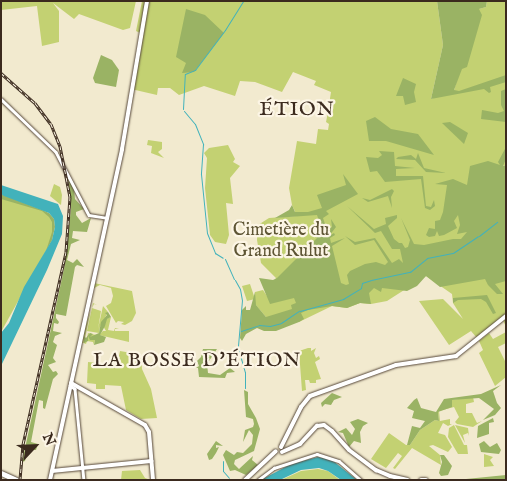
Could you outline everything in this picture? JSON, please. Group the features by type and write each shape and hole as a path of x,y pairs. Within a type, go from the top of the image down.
{"highway":[{"path":"1,474 12,480"},
{"path":"1,474 17,480"}],"main road":[{"path":"50,480 126,126 147,1"},
{"path":"247,480 280,449 301,407 310,396 396,365 456,356 506,316"},
{"path":"70,384 145,424 149,432 154,480"},
{"path":"280,449 289,449 302,442 316,427 324,425 349,450 376,470 383,474 408,480"},
{"path":"52,471 152,461"}],"street":[{"path":"1,99 56,152 89,215 107,218"},
{"path":"70,384 75,389 84,480"},
{"path":"75,389 81,389"},
{"path":"258,480 274,468 318,454 339,461 361,480"}],"green space":[{"path":"1,1 136,1 130,28 123,30 79,14 74,19 53,3 59,11 59,42 42,46 37,6 1,10"},
{"name":"Cimetière du Grand Rulut","path":"142,1 437,1 443,45 431,99 454,90 479,9 486,7 487,1 506,1 506,165 502,166 489,239 506,281 506,327 502,318 477,338 471,331 449,345 419,301 443,299 463,319 453,303 452,294 426,276 387,301 371,304 360,303 347,308 332,306 299,322 266,317 255,304 255,292 263,290 267,296 276,278 261,263 257,240 258,225 269,218 297,216 292,205 289,188 297,141 316,144 318,129 328,130 329,124 326,122 331,92 314,85 316,81 293,72 282,92 255,82 240,81 235,96 204,86 179,95 170,88 158,88 157,95 131,89 140,33 136,31"},
{"path":"437,1 487,1 486,7 479,9 482,15 467,67 462,69 454,90 459,91 506,75 506,82 490,87 491,92 489,93 484,89 431,99 443,45"},
{"path":"186,9 205,15 224,33 194,72 182,73 186,63 176,57"},
{"path":"101,55 112,60 119,70 116,87 95,83 93,78"},
{"path":"403,78 416,84 414,92 416,102 405,105 403,96 396,96"},
{"path":"506,89 506,122 481,119 482,110 498,113 504,111 501,105 501,91"},
{"path":"375,117 391,129 418,134 434,155 386,141 369,141 366,121"},
{"path":"450,122 468,133 464,144 442,123"},
{"path":"148,140 162,142 162,149 158,152 164,158 151,153 152,146 147,145"},
{"path":"228,145 235,159 233,162 240,166 230,178 233,204 226,203 229,235 226,244 215,242 210,235 205,188 207,158 204,153 209,148"},
{"path":"506,147 506,159 503,166 506,165 506,281 495,284 503,294 497,294 485,279 440,287 426,276 417,286 407,291 382,288 381,292 374,288 369,293 371,304 360,303 347,308 332,306 308,310 301,313 304,319 299,322 276,331 264,331 257,328 246,334 242,341 240,338 242,310 246,306 246,310 250,310 255,292 256,305 266,317 292,309 291,305 296,303 294,298 270,304 259,278 273,280 277,278 317,238 313,232 320,224 317,215 275,218 289,210 292,205 295,212 308,212 322,208 317,195 346,185 343,174 358,194 326,211 329,214 323,218 327,230 332,227 331,219 336,227 329,236 334,233 335,235 330,238 331,243 345,238 332,246 341,283 346,285 349,284 347,275 350,271 365,264 376,262 385,265 388,262 374,240 355,245 345,236 355,242 375,238 392,263 399,259 403,263 400,249 392,249 381,231 375,233 347,206 374,229 386,224 385,218 397,215 397,218 388,226 394,239 402,243 405,248 408,247 410,240 401,218 414,244 424,245 461,239 467,232 457,234 460,225 458,215 454,221 457,228 444,235 439,236 437,231 435,236 429,237 426,235 429,228 435,229 435,221 440,220 443,212 447,185 435,184 453,179 467,185 470,166 488,161 500,165 498,162"},
{"path":"379,151 394,152 395,166 415,168 396,169 396,176 423,176 426,206 431,207 434,200 435,206 430,210 425,208 421,179 385,182 377,171 370,172 366,157 378,158 382,155"},
{"path":"418,153 424,168 446,173 426,172 415,160 396,159 411,155 416,159"},
{"path":"68,177 74,189 75,199 84,209 76,212 76,215 82,223 91,218 87,232 73,231 72,238 80,240 71,244 67,260 73,263 77,259 84,267 77,265 75,267 66,316 56,314 59,322 58,324 54,323 53,331 62,333 55,336 53,342 57,345 53,358 56,362 48,365 53,372 56,371 58,374 53,379 45,409 43,408 43,401 39,400 31,442 38,444 36,450 28,450 25,461 22,462 64,269 71,209"},
{"path":"54,184 60,187 62,195 61,205 50,196"},
{"path":"392,189 394,191 391,197 392,208 388,196 368,202 362,198 370,200"},
{"path":"1,194 44,210 54,219 52,240 1,332"},
{"path":"1,194 49,213 54,219 55,227 52,240 46,251 52,232 52,222 49,217 42,211 1,199"},
{"path":"94,283 132,291 136,313 132,321 125,325 121,324 124,322 118,321 116,323 106,306 111,303 113,296 111,288 100,285 94,288"},
{"path":"250,284 255,299 247,301 242,286"},
{"path":"487,295 496,313 493,314 486,302 481,299 458,300 453,303 453,298"},
{"path":"93,303 97,305 94,304 92,308 101,311 98,329 103,306 108,312 99,333 87,331"},
{"path":"91,309 85,338 87,338 88,333 96,335 91,340 95,340 94,345 93,342 87,341 86,344 81,342"},
{"path":"108,312 111,317 107,319 100,335 106,337 104,342 94,345 95,340 90,340 88,336 88,341 84,343 84,336 86,338 90,333 93,334 90,337 99,333 101,322 107,315 105,313"},
{"path":"111,317 108,330 114,331 115,328 119,329 115,329 115,331 129,331 129,342 99,335 106,331 103,326 106,319"},
{"path":"506,332 506,343 498,347 506,363 506,377 495,386 479,353 483,350 479,341 489,333 493,339"},
{"path":"311,348 311,351 316,348 314,353 316,358 319,356 320,359 315,362 321,379 316,380 316,383 310,383 309,380 305,380 306,390 302,391 299,351"},
{"path":"203,349 217,349 207,364 208,373 220,375 230,368 235,372 227,373 225,378 199,377 198,368 196,368 199,366 197,361 201,357"},
{"path":"120,351 137,354 141,357 142,369 151,389 157,418 141,419 126,410 121,386 105,385 105,389 96,389 96,384 87,383 88,362 117,365"},
{"path":"501,385 493,391 501,408 495,415 483,420 494,409 479,398 452,400 452,407 438,412 439,421 435,420 420,430 410,445 407,445 412,426 420,428 425,421 412,418 414,411 407,408 417,398 421,408 436,412 444,399 481,394"},
{"path":"244,390 248,392 248,404 260,429 254,451 235,460 234,464 239,469 253,456 252,460 258,465 246,475 235,470 230,471 223,455 226,450 234,455 237,452 243,453 252,444 253,435 249,430 243,442 245,430 253,427 254,424 253,419 246,417"},
{"path":"332,393 342,397 334,400 331,405 325,404 322,407 321,403"},
{"path":"473,397 474,402 466,404 466,413 472,413 477,423 482,421 473,427 455,422 459,417 454,407 439,411 440,421 450,419 450,424 452,424 448,426 443,423 438,433 445,435 452,447 448,452 433,445 429,446 440,455 441,465 412,448 395,469 393,468 402,456 398,453 386,468 371,459 389,433 406,445 410,445 420,430 435,420 439,421 438,412 439,410 445,409 451,400"},
{"path":"493,418 494,422 489,423 489,434 477,438 478,426"},
{"path":"358,419 368,423 363,426 360,432 361,443 354,441 349,447 343,433 338,432 346,428 352,435 355,429 350,422"},
{"path":"454,425 464,445 467,445 468,454 458,454 448,437 449,428"},
{"path":"455,425 468,428 469,436 468,433 463,435 465,443"},
{"path":"216,441 223,446 216,445 216,448 219,447 212,459 209,460 207,454"},
{"path":"484,441 490,447 497,443 501,450 499,454 481,452 479,444"},
{"path":"484,454 493,457 490,460 494,466 484,467"},
{"path":"440,455 444,455 452,466 448,475 441,476 439,473 442,462"},
{"path":"318,469 328,471 340,480 281,480 301,471"},
{"path":"140,470 145,478 151,480 121,480 122,471"},
{"path":"506,475 506,480 466,480 466,479"}],"water":[{"path":"1,185 58,204 63,216 62,234 1,366 1,333 9,323 24,287 52,240 55,227 54,219 49,213 4,196 1,194"},
{"path":"318,457 332,460 357,480 341,480 328,471 319,468 301,470 280,480 261,480 291,464"}],"waterway":[{"path":"183,109 185,74 195,70 225,30 243,1"},
{"path":"184,111 195,124 203,144 201,174 207,233 215,253 223,258"},
{"path":"479,236 497,222"},
{"path":"300,311 343,299 361,288 362,283 410,272 427,258 453,253 478,236"},
{"path":"225,259 234,279"},
{"path":"235,280 240,289 242,300 238,346"},
{"path":"241,331 259,325 270,326 281,323 299,311"},
{"path":"238,348 245,372 245,388"},
{"path":"223,461 223,471 229,478"}],"railway":[{"path":"1,73 35,103 51,124 60,146 70,197 66,252 23,445 20,480"}],"district":[{"name":"ÉTION","path":"297,109"},
{"name":"LA BOSSE D'ÉTION","path":"197,360"}]}
